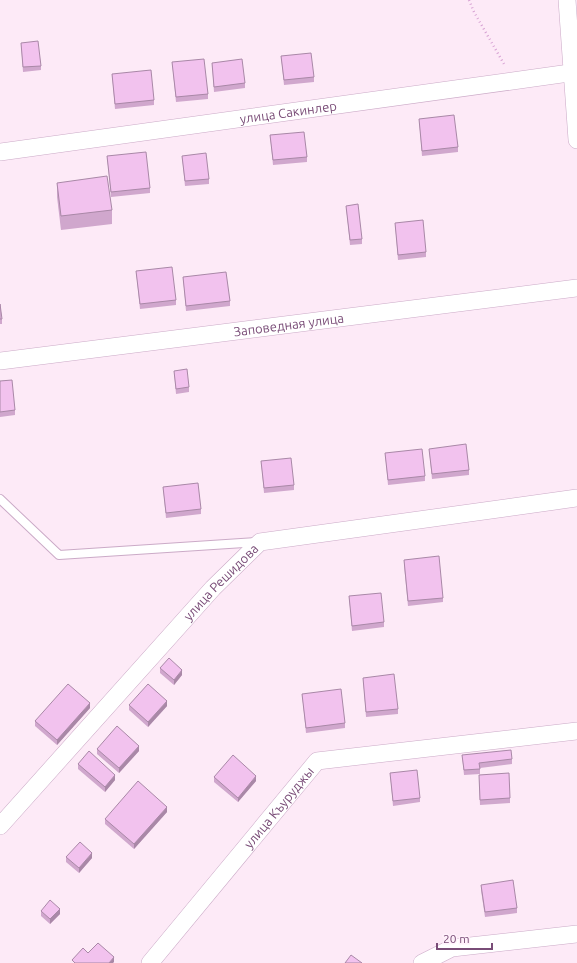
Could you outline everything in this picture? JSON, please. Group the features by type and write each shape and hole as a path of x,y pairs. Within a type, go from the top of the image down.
{"street":[{"path":"566,0 574,72 577,140"},
{"name":"улица Сакинлер","path":"0,152 574,72"},
{"name":"Заповедная улица","path":"0,361 577,288"},
{"name":"улица Решидова","path":"0,826 213,588 260,542 577,498"},
{"name":"улица Къуруджы","path":"150,963 317,760 577,731"},
{"path":"422,963 452,948 577,934"}],"lane":[{"path":"0,499 59,555 260,542"}],"path":[{"path":"469,0 474,12 513,80"}],"building":[{"path":"38,41 41,66 23,67 21,43"},
{"path":"311,53 314,77 284,80 281,56"},
{"path":"204,59 208,94 176,97 172,62"},
{"path":"242,59 245,83 214,87 212,63"},
{"path":"151,70 154,100 115,104 112,74"},
{"path":"454,115 458,147 422,151 419,119"},
{"path":"304,132 307,157 273,160 270,135"},
{"path":"146,152 150,188 111,192 107,156"},
{"path":"206,153 209,179 185,181 182,156"},
{"path":"107,176 112,210 61,216 57,183"},
{"path":"358,204 362,239 350,240 346,206"},
{"path":"423,220 426,252 398,255 395,223"},
{"path":"172,267 176,300 140,304 136,271"},
{"path":"226,272 230,301 186,306 183,277"},
{"path":"0,304 2,319 0,319"},
{"path":"187,369 189,387 176,389 174,371"},
{"path":"12,380 15,410 0,412 0,381"},
{"path":"466,444 469,470 432,474 429,449"},
{"path":"422,449 425,476 388,480 385,453"},
{"path":"291,458 294,485 264,488 261,461"},
{"path":"198,483 201,509 166,513 163,487"},
{"path":"439,556 443,598 408,601 404,560"},
{"path":"381,593 384,622 352,626 349,596"},
{"path":"169,658 182,670 174,680 160,668"},
{"path":"394,674 398,709 366,712 363,678"},
{"path":"68,684 90,703 57,740 35,721"},
{"path":"148,684 167,701 148,722 129,705"},
{"path":"341,689 345,723 306,728 302,694"},
{"path":"117,726 139,746 119,768 97,749"},
{"path":"511,750 512,759 479,763 480,769 464,770 462,755"},
{"path":"89,751 115,775 105,787 78,764"},
{"path":"233,755 256,776 238,798 214,777"},
{"path":"417,770 420,798 393,801 390,773"},
{"path":"509,773 510,798 480,800 479,775"},
{"path":"138,781 167,807 134,844 105,819"},
{"path":"80,842 92,853 79,868 66,857"},
{"path":"513,880 517,908 485,912 481,885"},
{"path":"50,900 60,909 50,919 41,911"},
{"path":"98,943 114,957 109,963 75,963 72,960 83,948 88,953"},
{"path":"351,955 362,963 345,963"}]}
